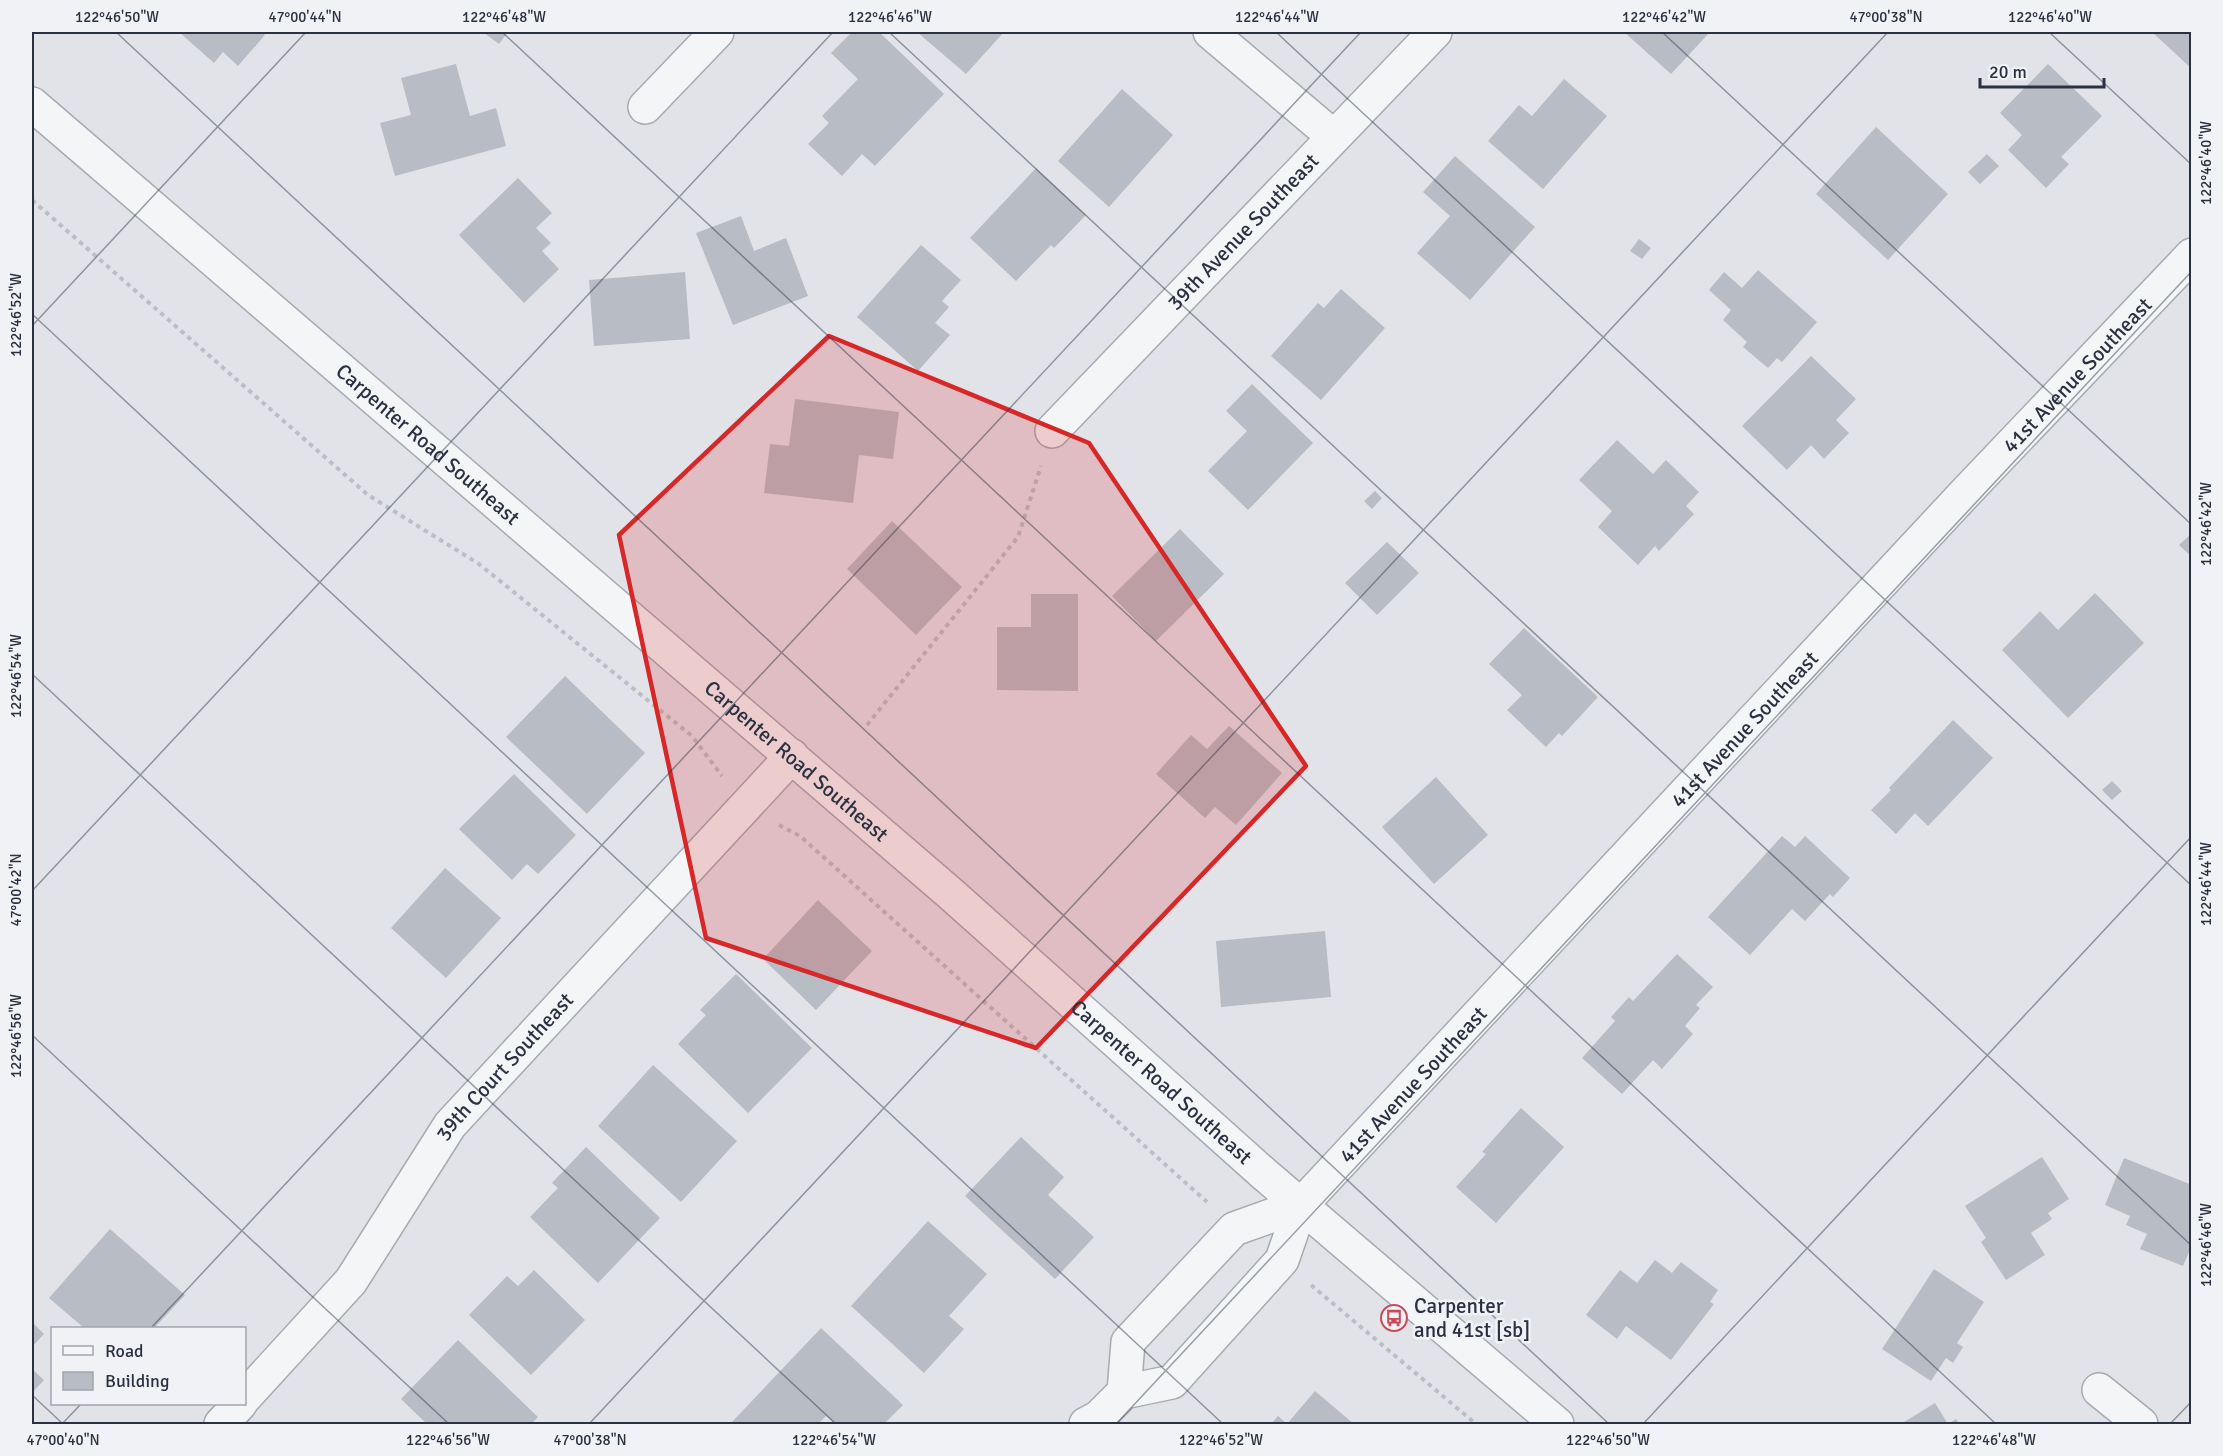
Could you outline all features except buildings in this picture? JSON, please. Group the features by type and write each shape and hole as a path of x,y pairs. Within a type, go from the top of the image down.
{"street":[{"path":"645,107 717,32"},
{"path":"1210,32 1334,137"},
{"name":"39th Avenue Southeast","path":"1052,431 1435,32"},
{"name":"Carpenter Road Southeast","path":"32,104 792,756 1301,1205 1557,1425"},
{"name":"41st Avenue Southeast","path":"1301,1205 1234,1229 1128,1342 1124,1392 1172,1382 1282,1260 1301,1205 1960,499 2192,255"},
{"name":"39th Court Southeast","path":"246,1396 351,1281 450,1125 792,756"},
{"path":"2099,1390 2140,1425"},
{"path":"1098,1422 1124,1392"},
{"path":"221,1425 239,1405"}],"path":[{"path":"867,725 1018,537 1052,431"}],"highlighted area":[{"path":"829,336 1089,443 1306,766 1036,1048 706,938 619,535"}],"place":[{"name":"Carpenter and 41st [sb]","path":"1394,1318"}]}
